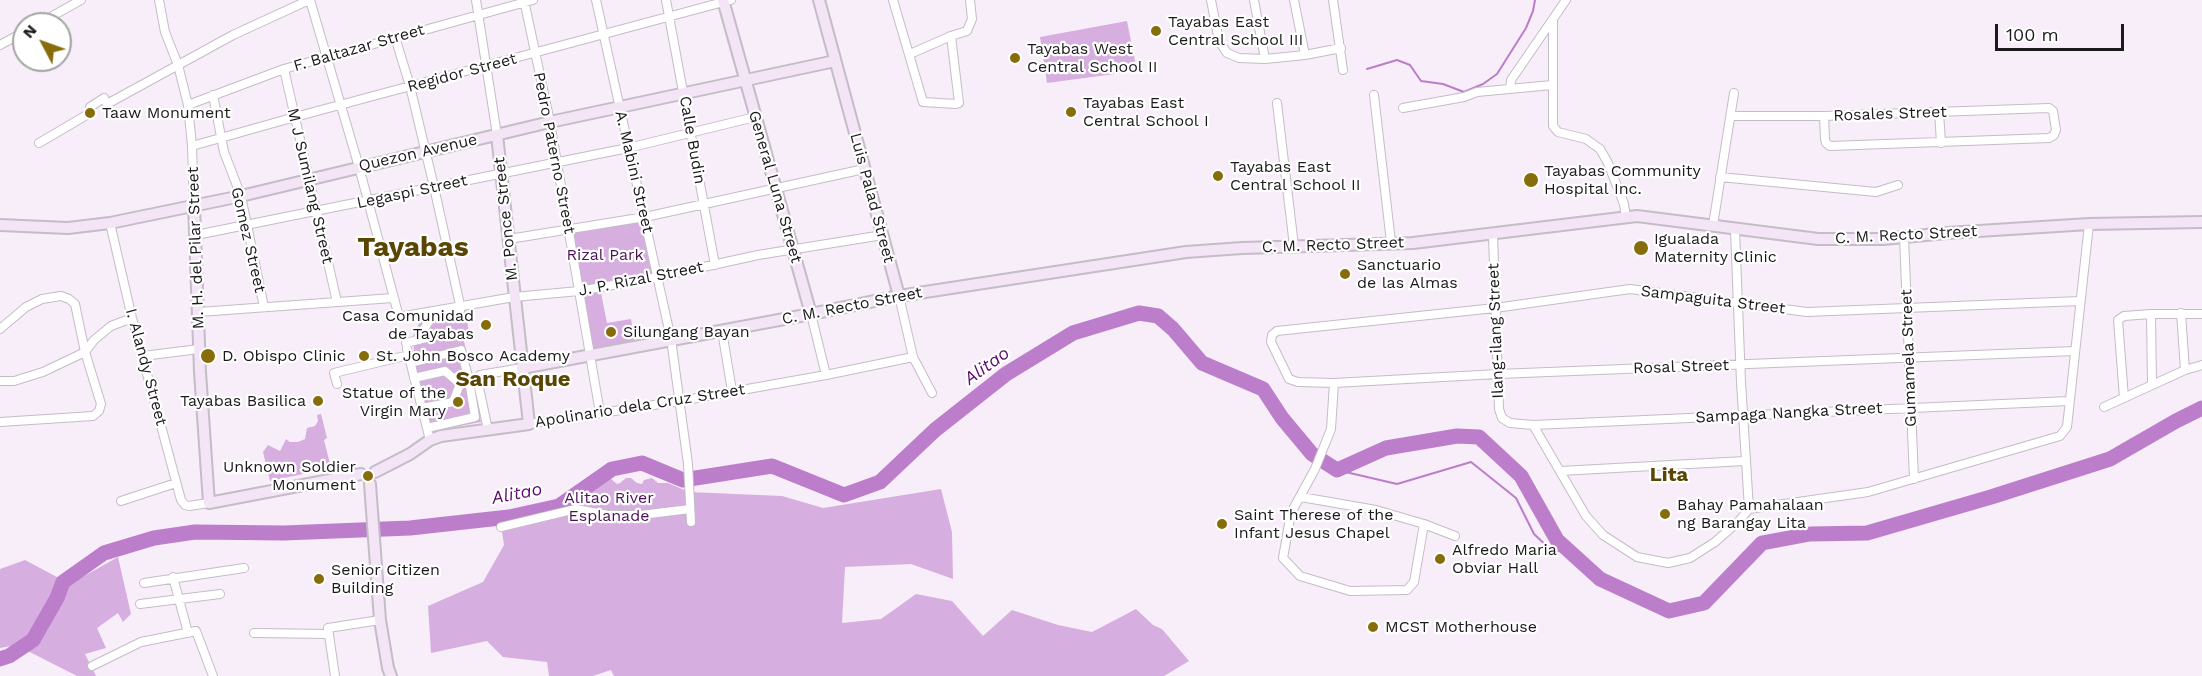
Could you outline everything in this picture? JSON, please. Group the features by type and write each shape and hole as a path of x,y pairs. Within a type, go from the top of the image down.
{"main road":[{"name":"Luis Palad Street","path":"819,0 899,296"},
{"name":"General Luna Street","path":"726,1 755,117 811,314"},
{"name":"Quezon Avenue","path":"0,225 68,228 110,223 241,196 550,122 835,61"},
{"name":"M. Ponce Street","path":"497,135 529,424"},
{"name":"M. H. del Pilar Street","path":"194,204 199,349 209,503"},
{"name":"C. M. Recto Street","path":"522,368 899,296 1186,252 1391,242 1413,243 1637,216 1818,239 1904,237 2089,224 2202,222"},
{"name":"Apolinario dela Cruz Street","path":"375,472 410,454 428,434 441,436 529,424"},
{"path":"209,503 361,474 366,469 375,472 376,480 370,484 363,482 361,474"},
{"path":"370,484 380,620 391,676"}],"street":[{"path":"60,12 81,0"},
{"name":"M. H. del Pilar Street","path":"159,0 165,32 178,65 188,105 194,204"},
{"path":"39,143 90,113 90,107 104,98 107,104 233,35 309,0 359,167 393,298 199,312"},
{"name":"M. Ponce Street","path":"476,0 480,14 497,135"},
{"name":"A. Mabini Street","path":"596,0 670,339 688,465 691,522"},
{"name":"Calle Budin","path":"666,0 715,265"},
{"path":"910,54 967,31 972,19 970,0"},
{"path":"1211,0 1219,41 1227,53 1239,58 1265,59 1341,48"},
{"path":"1254,0 1265,59"},
{"path":"1294,0 1305,55"},
{"path":"1333,0 1343,70"},
{"path":"1510,88 1511,80 1566,0"},
{"name":"F. Baltazar Street","path":"188,105 284,69 527,1"},
{"name":"Pedro Paterno Street","path":"527,1 600,413"},
{"name":"Regidor Street","path":"192,146 726,1"},
{"path":"896,1 923,102 956,104 960,100 951,36"},
{"path":"1553,19 1553,126 1558,132 1586,139 1600,150 1608,163 1624,204 1626,218"},
{"path":"395,37 410,86 461,307 431,318 424,329"},
{"name":"M J Sumilang Street","path":"284,69 337,302"},
{"path":"1403,108 1464,97 1477,92 1552,85"},
{"path":"1713,225 1734,93"},
{"name":"Gomez Street","path":"213,95 221,138 233,180 241,196 264,307"},
{"path":"1374,95 1391,242"},
{"path":"1277,103 1294,246"},
{"name":"Rosales Street","path":"1731,116 1824,116 2049,108 2053,111 2056,130 2049,138 1941,142"},
{"path":"1824,116 1826,143 1830,146 1941,142 1939,112"},
{"name":"Legaspi Street","path":"196,235 628,148 755,117"},
{"path":"509,239 645,217 864,169"},
{"path":"1720,177 1876,192 1898,185"},
{"name":"I. Alandy Street","path":"110,223 132,318 181,500 189,506 209,503"},
{"path":"1533,425 1586,516 1603,535 1637,557 1668,563 1690,558 1715,542 1749,509 1868,492 2060,436 2067,427 2089,224"},
{"path":"1735,230 1749,509"},
{"name":"J. P. Rizal Street","path":"393,298 399,317 514,297 579,291 794,249 883,235"},
{"name":"Ilang-ilang Street","path":"1493,235 1499,409 1502,418 1510,423"},
{"name":"Gumamela Street","path":"1904,237 1914,479"},
{"name":"Sampaguita Street","path":"1289,379 1272,342 1272,335 1277,331 1495,308 1630,289 1807,312 2080,301"},
{"path":"0,329 26,307 42,300 61,296 75,304 85,352 100,404 99,411 93,416 0,422"},
{"name":"Luis Palad Street","path":"899,296 913,357 932,393"},
{"path":"2181,313 2185,370"},
{"name":"General Luna Street","path":"811,314 826,375"},
{"path":"2124,398 2118,320 2124,316 2151,314 2202,314"},
{"path":"2151,314 2152,385"},
{"path":"0,381 14,381 43,372 85,352 94,340 111,326 132,318"},
{"path":"722,331 732,391"},
{"path":"408,353 426,338"},
{"path":"143,356 199,349"},
{"path":"337,384 334,373 408,353 460,350 474,380 488,430"},
{"name":"Rosal Street","path":"1289,379 1298,382 1334,383 1498,374 2075,351"},
{"path":"408,353 428,434 476,417 474,380"},
{"name":"Apolinario dela Cruz Street","path":"529,424 680,401 913,357"},
{"path":"2104,407 2185,370 2202,365"},
{"name":"C. M. Recto Street","path":"460,384 474,380 480,375 522,368"},
{"path":"414,378 445,371 460,384 453,402 422,408"},
{"path":"1334,383 1331,429 1315,469 1291,513 1283,558 1300,576 1350,591 1407,590 1414,582 1424,524"},
{"name":"Sampaga Nangka Street","path":"1510,423 1533,425 2069,401"},
{"path":"1560,471 1745,461"},
{"path":"121,501 176,483"},
{"path":"1300,497 1376,510 1455,536"},
{"path":"501,527 576,509 608,515 641,515 690,509"},
{"path":"144,583 244,568"},
{"path":"173,578 188,633"},
{"path":"140,604 220,594"},
{"path":"335,676 328,628 380,620"},
{"path":"92,666 141,642 196,631 213,676"},
{"path":"254,633 329,634"}],"green space":[{"path":"1127,21 1137,71 1047,83 1040,37"},
{"name":"Rizal Park","path":"645,217 658,277 600,288 607,323 631,319 635,341 592,349 568,230"},
{"path":"465,307 470,339 464,341 481,422 428,432 409,355 414,354 413,336 422,317"},
{"path":"321,414 331,468 270,481 263,452 268,445 280,451 286,439 290,442 298,442 305,439 307,428 315,426 318,421 317,415"},
{"name":"Alitao River Esplanade","path":"626,478 642,484 644,480 652,478 658,483 668,483 689,492 782,496 823,508 941,489 952,532 953,579 911,564 845,567 842,623 881,619 916,594 952,601 983,636 1012,610 1058,625 1092,632 1136,609 1153,625 1162,629 1189,661 1164,676 614,676 611,670 593,676 549,676 547,662 503,657 487,641 431,653 428,606 483,582 504,545 500,518 559,506 586,488 600,484 606,479 611,479 617,484"},
{"path":"118,557 131,614 123,622 118,613 97,628 106,648 85,654 96,676 77,676 16,645 0,648 0,569 25,560 70,584"}],"waterway":[{"path":"1367,69 1397,60 1410,65 1421,81 1443,84 1464,92 1483,84 1497,74 1526,28 1535,0"},
{"name":"Alitao","path":"0,659 9,656 33,640 57,598 63,582 104,553 154,538 195,532 284,533 410,528 509,517 559,506 612,469 642,463 683,480 772,466 844,495 880,482 935,430 1006,374 1073,333 1139,313 1158,316 1173,329 1202,363 1263,389 1282,418 1312,454 1337,470 1386,448 1457,436 1479,437 1521,476 1557,540 1600,579 1669,611 1704,603 1762,543 1810,534 1867,533 1991,497 2110,459 2202,408"},
{"path":"1337,470 1397,484 1471,462 1516,498 1534,534 1551,550 1571,552"}],"place":[{"name":"Tayabas East Central School III","path":"1156,31"},
{"name":"Tayabas West Central School II","path":"1015,58"},
{"name":"Tayabas East Central School I","path":"1071,112"},
{"name":"Taaw Monument","path":"90,113"},
{"name":"Tayabas East Central School II","path":"1218,176"},
{"name":"Tayabas Community Hospital Inc.","path":"1531,180"},
{"name":"Igualada Maternity Clinic","path":"1641,248"},
{"name":"Sanctuario de las Almas","path":"1345,274"},
{"name":"Casa Comunidad de Tayabas","path":"486,325"},
{"name":"Silungang Bayan","path":"611,332"},
{"name":"D. Obispo Clinic","path":"208,356"},
{"name":"St. John Bosco Academy","path":"364,356"},
{"name":"Tayabas Basilica","path":"318,401"},
{"name":"Statue of the Virgin Mary","path":"458,402"},
{"name":"Unknown Soldier Monument","path":"368,476"},
{"name":"Bahay Pamahalaan ng Barangay Lita","path":"1665,514"},
{"name":"Saint Therese of the Infant Jesus Chapel","path":"1222,524"},
{"name":"Alfredo Maria Obviar Hall","path":"1440,559"},
{"name":"Senior Citizen Building","path":"319,579"},
{"name":"MCST Motherhouse","path":"1373,627"}],"district":[{"name":"Tayabas","path":"413,248"},
{"name":"San Roque","path":"513,380"},
{"name":"Lita","path":"1669,475"}]}
